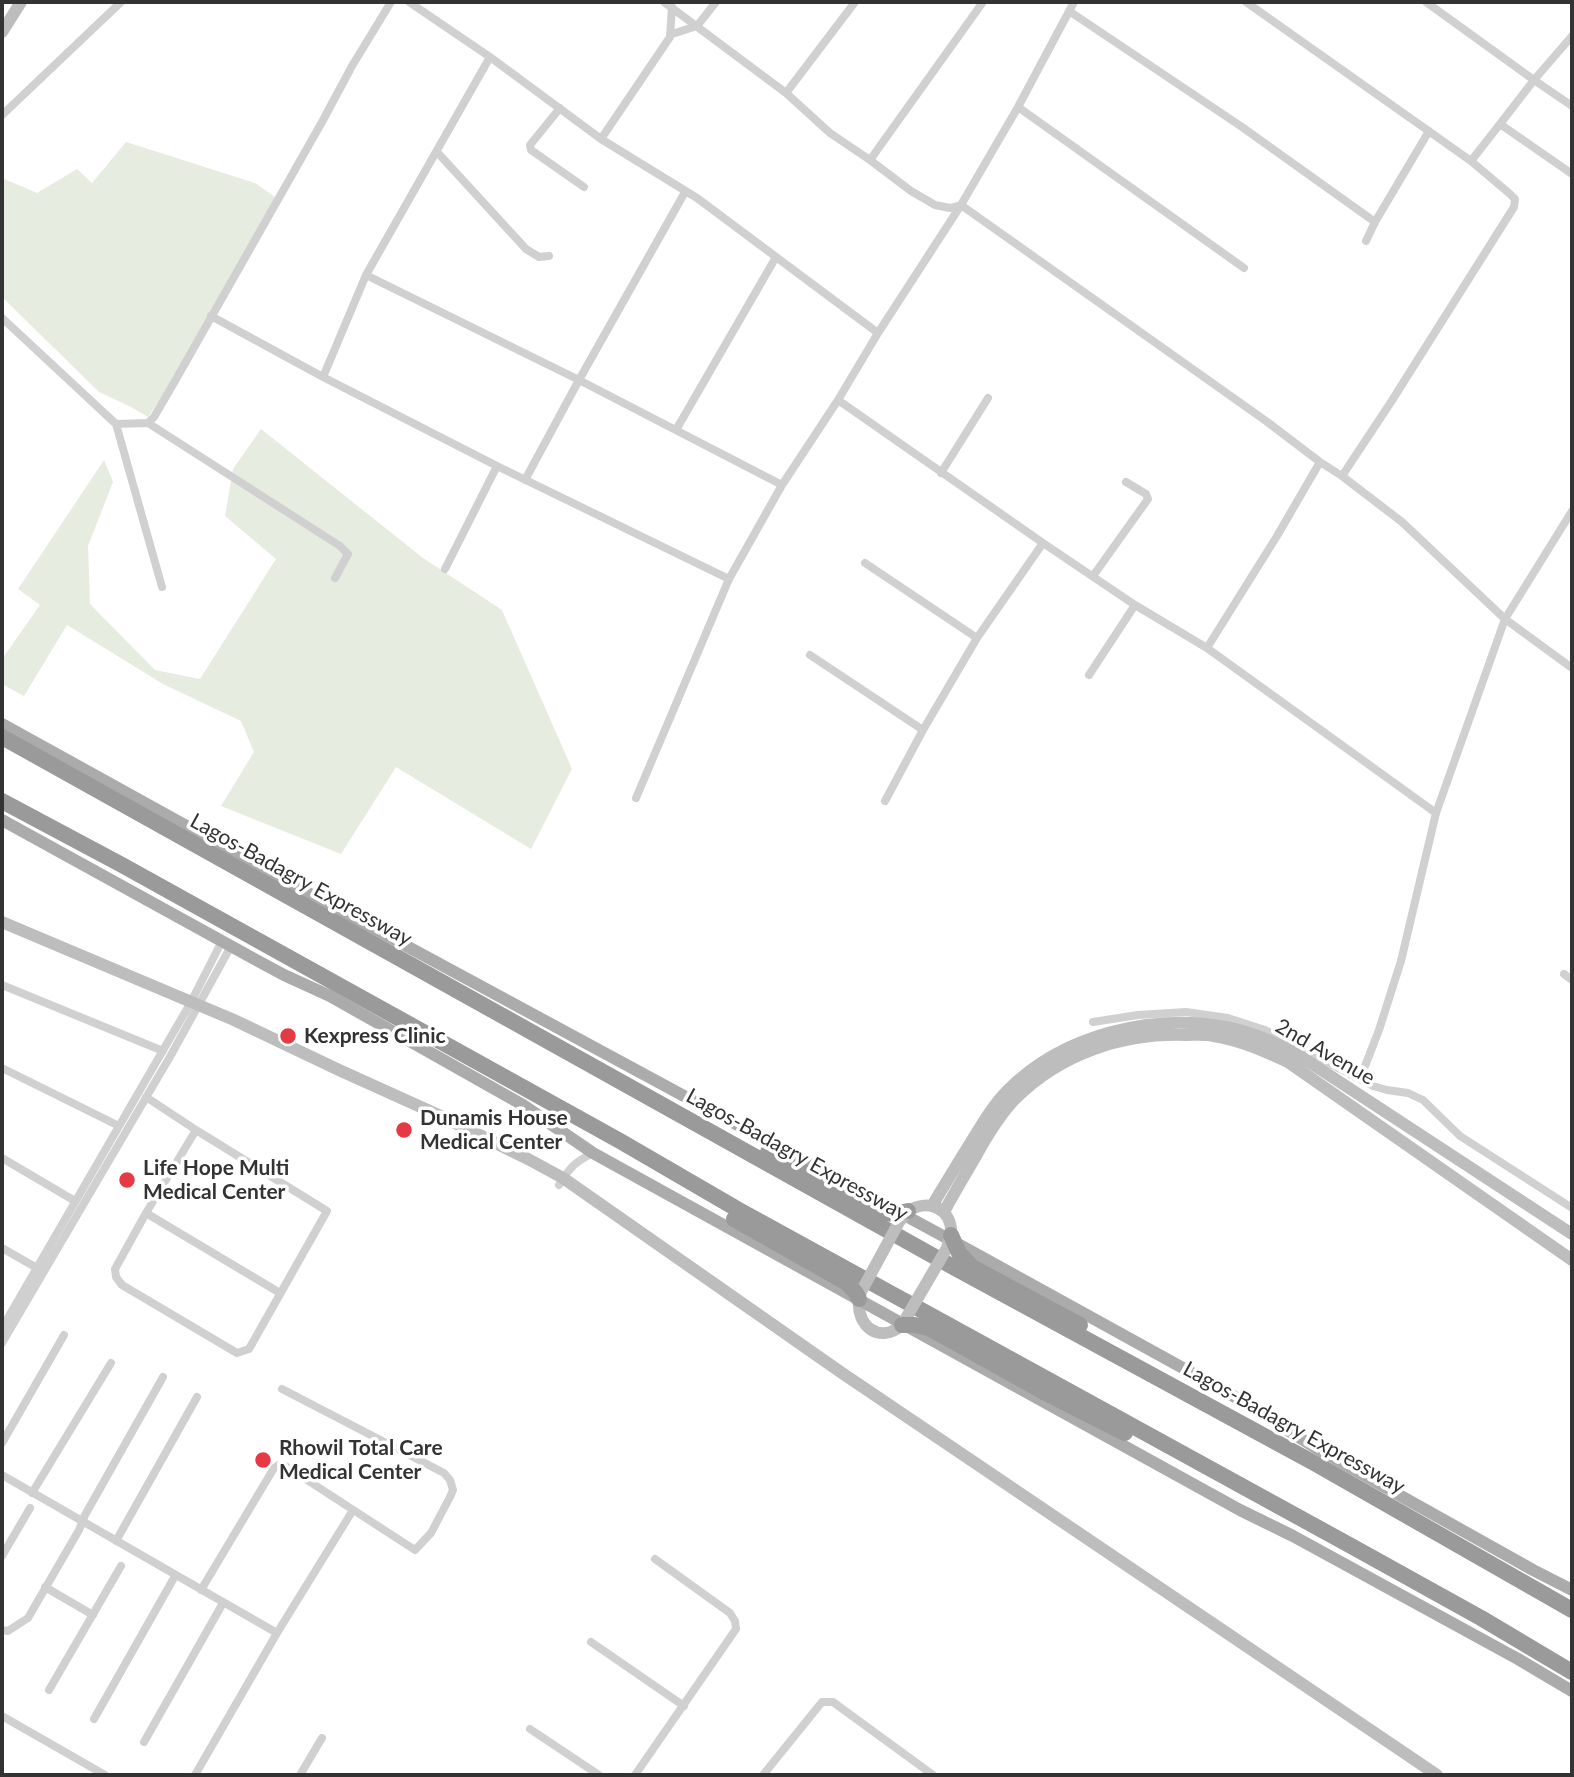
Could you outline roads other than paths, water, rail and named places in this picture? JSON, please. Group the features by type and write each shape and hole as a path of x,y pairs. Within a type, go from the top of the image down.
{"highway":[{"name":"Lagos-Badagry Expressway","path":"2,737 955,1268 1316,1464 1572,1610"},
{"path":"2,801 1470,1612 1572,1672"},
{"path":"479,1004 647,1087 875,1211 892,1214 908,1211"},
{"path":"470,1058 615,1150 847,1283 859,1299"},
{"path":"951,1235 959,1253 972,1267 1155,1365 1316,1464"},
{"path":"902,1325 929,1328 1044,1392 1178,1460 1276,1505"}],"main road":[{"path":"2,32 21,2"},
{"name":"Lagos-Badagry Expressway","path":"2,724 275,875 993,1263 1230,1394 1419,1507 1572,1590"},
{"path":"2,820 284,975 330,996 523,1105 593,1153 1572,1691"},
{"path":"2,922 193,1007"},
{"path":"2,929 193,1007 234,1020 528,1159 885,1409 1428,1775"},
{"name":"2nd Avenue","path":"932,1206 988,1115 1007,1090 1035,1067 1068,1047 1159,1023 1195,1024 1226,1027 1279,1044 1572,1234"},
{"name":"2nd Avenue","path":"944,1212 996,1122 1015,1099 1039,1079 1107,1038 1210,1035 1237,1041 1288,1062 1572,1260"},
{"path":"561,1182 1437,1775"},
{"path":"920,1205 932,1206 944,1212 950,1221 951,1235 947,1248 902,1325 890,1332 872,1331 865,1326 858,1312 863,1287 899,1222 908,1211 920,1205"}],"street":[{"path":"2,115 121,2"},
{"path":"148,423 154,417 352,66 391,2"},
{"path":"409,2 490,57 601,139 697,198 878,333"},
{"path":"664,2 786,93 830,133 911,191 935,205 950,208 961,205"},
{"path":"672,34 697,26 716,2"},
{"path":"786,93 855,2"},
{"path":"870,160 984,2"},
{"path":"636,798 729,579 782,485 961,205 1018,107 1074,2"},
{"path":"1246,2 1429,131 1515,199 1514,207 1342,476"},
{"path":"1426,2 1572,106"},
{"path":"601,139 672,34 672,8"},
{"path":"1069,11 1242,127 1375,222"},
{"path":"1471,162 1534,80 1572,36"},
{"path":"323,377 366,275 490,57"},
{"path":"1018,107 1244,268"},
{"path":"560,108 530,145 531,150 584,187"},
{"path":"1500,124 1572,174"},
{"path":"1366,241 1429,131"},
{"path":"437,152 526,249 539,257 548,256"},
{"path":"526,480 685,192"},
{"path":"961,205 1342,476 1402,522 1505,618 1572,668"},
{"path":"676,430 776,257"},
{"path":"366,275 579,380 782,485"},
{"path":"211,316 496,466 729,579"},
{"path":"2,318 116,424 162,587"},
{"path":"942,473 988,398"},
{"path":"838,400 1043,543 1135,605 1206,648 1436,813"},
{"path":"116,424 148,423 340,546 348,554 335,578"},
{"path":"1206,648 1320,462"},
{"path":"445,569 496,466"},
{"path":"1093,576 1148,499 1146,494 1126,482"},
{"path":"1360,1079 1401,961 1436,813 1505,618 1572,511"},
{"path":"885,801 977,638 1043,543"},
{"path":"865,563 977,638"},
{"path":"1089,675 1135,605"},
{"path":"810,655 923,730"},
{"path":"2,1343 146,1097 227,944"},
{"path":"1564,974 1572,981"},
{"path":"2,985 163,1051"},
{"path":"2,1328 163,1051 193,1007"},
{"path":"1093,1021 1186,1012 1228,1018 1265,1030 1373,1086 1408,1093 1423,1100 1460,1136 1572,1208"},
{"path":"2,1068 119,1126"},
{"path":"146,1097 327,1211 249,1349 237,1353 121,1285 116,1277 115,1269 195,1130"},
{"path":"561,1182 569,1168 593,1153"},
{"path":"2,1158 75,1202"},
{"path":"146,1213 281,1293"},
{"path":"2,1248 37,1268"},
{"path":"2,1443 64,1335"},
{"path":"32,1493 111,1363"},
{"path":"2,1630 8,1630 28,1618 163,1377"},
{"path":"201,1590 274,1468 279,1465 284,1465 415,1550 431,1533 453,1490 444,1473 282,1389"},
{"path":"116,1541 197,1397"},
{"path":"2,1475 277,1633"},
{"path":"2,1556 30,1508"},
{"path":"195,1775 277,1633 353,1510"},
{"path":"635,1775 736,1629 730,1613 655,1559"},
{"path":"49,1690 121,1566"},
{"path":"94,1718 175,1576"},
{"path":"45,1587 93,1615"},
{"path":"144,1742 223,1603"},
{"path":"591,1642 684,1706"},
{"path":"763,1775 822,1702 834,1702 933,1775"},
{"path":"2,1716 105,1775"},
{"path":"530,1729 599,1775"},
{"path":"300,1775 322,1738"}],"place":[{"name":"Kexpress Clinic","path":"288,1036"},
{"name":"Dunamis House Medical Center","path":"404,1130"},
{"name":"Life Hope Multi Medical Center","path":"127,1180"},
{"name":"Rhowil Total Care Medical Center","path":"263,1460"}]}
